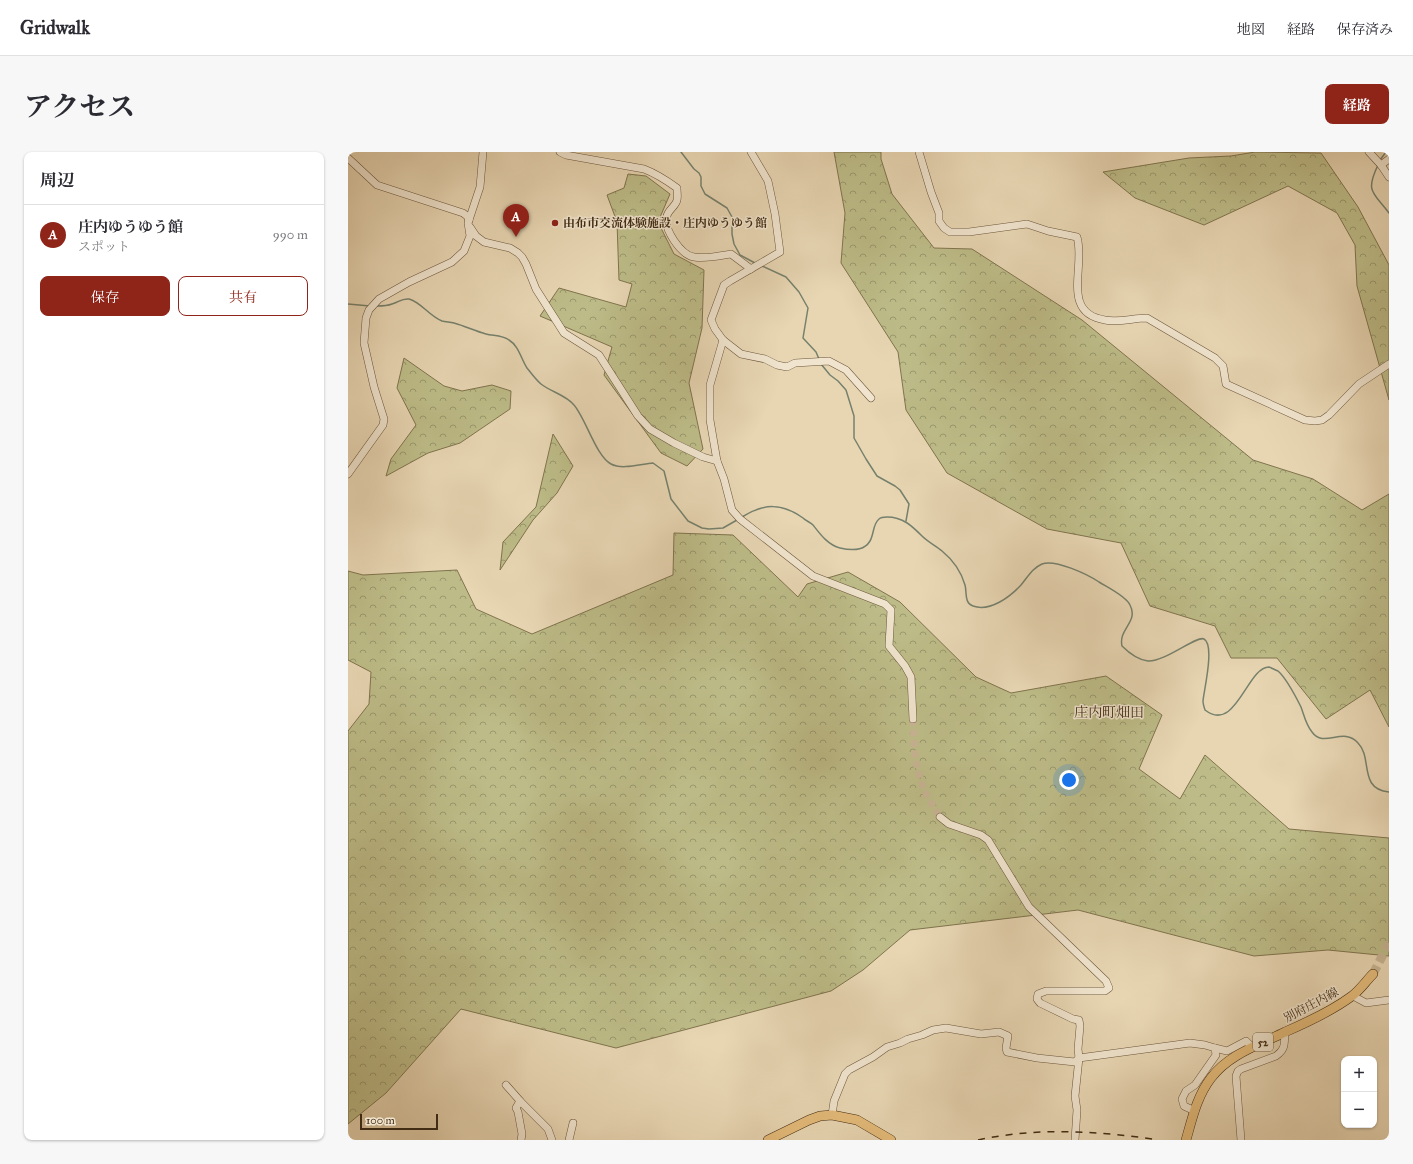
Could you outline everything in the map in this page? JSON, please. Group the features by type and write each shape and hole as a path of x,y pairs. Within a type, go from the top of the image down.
{"main road":[{"name":"別府庄内線","path":"1186,1140 1194,1111 1204,1089 1221,1066 1252,1047 1335,1008 1353,996 1373,974"},
{"path":"768,1140 814,1118 832,1115 857,1120 891,1140"}],"street":[{"path":"484,152 480,187 468,221 476,236 484,242 510,248 522,257 536,290 564,333 599,354 634,410 650,429 703,457 717,461"},
{"path":"560,152 566,155 644,169 664,178 677,188 677,201 667,216 667,226 672,239 689,256 710,257 731,254 750,269"},
{"path":"751,152 768,181 775,214 780,252 764,263 750,269 724,285 711,320 715,329 723,340 741,354 765,359 777,365 787,367 795,363 829,361 846,370 871,398"},
{"path":"920,152 930,192 939,213 939,221 944,228 950,232 969,232 1027,224 1077,237 1079,253 1078,302 1089,316 1104,320 1121,321 1136,318 1147,318 1215,358 1223,366 1226,384 1252,397 1305,420 1322,420 1359,384 1389,364"},
{"path":"1369,152 1381,165 1389,177"},
{"path":"348,158 377,185 463,213 467,216 470,236 464,251 452,262 409,282 379,299 369,310 365,325 364,344 374,387 384,419 383,425 348,474"},
{"path":"1381,165 1389,158"},
{"path":"723,340 710,384 710,420 717,461 724,479 732,510 740,519 813,576 885,604 892,610 889,646 905,666 911,677 913,719"},
{"path":"940,817 949,824 981,835 988,840 1029,908 1106,981 1108,988 1105,991 1046,991 1038,994 1037,999 1040,1003 1073,1019 1079,1020 1079,1058 1075,1096 1077,1110 1075,1140"},
{"path":"1353,996 1366,1003 1389,1000"},
{"path":"832,1115 836,1093 845,1074 849,1070 873,1057 887,1047 933,1030 946,1028 981,1034 999,1032 1008,1036 1006,1048 1007,1052 1037,1058 1075,1062 1079,1058 1190,1043 1205,1045 1226,1051 1246,1041 1252,1047"},
{"path":"1241,1140 1236,1076 1238,1071 1279,1054 1284,1049 1285,1032"},
{"path":"1194,1111 1184,1106 1182,1098 1186,1091 1195,1085 1215,1058 1215,1048"},
{"path":"506,1085 548,1129 552,1140"},
{"path":"520,1101 516,1108 522,1134 521,1140"},
{"path":"569,1140 573,1123"}],"green space":[{"path":"834,152 881,152 881,159 892,194 934,248 972,249 1082,320 1253,460 1313,479 1362,510 1389,494 1389,727 1370,690 1326,719 1277,658 1231,658 1215,626 1150,606 1121,543 1047,529 947,473 906,410 898,352 841,263 845,213"},
{"path":"1255,152 1321,153 1358,207 1389,265 1389,400 1357,286 1355,245 1337,213 1288,186 1204,225 1135,198 1103,172 1189,158 1231,156"},
{"path":"628,174 646,176 670,194 658,222 674,254 704,270 702,328 689,383 703,449 687,466 661,453 604,375 612,347 540,316 559,288 626,307 632,284 619,280 617,222 607,195 624,188"},
{"path":"404,358 444,386 462,391 492,385 511,391 510,409 460,443 428,453 386,476 391,459 416,425 397,388"},
{"path":"553,434 573,466 557,493 533,520 500,570 503,542 536,507"},
{"path":"674,533 733,535 798,597 807,584 848,572 900,602 976,677 1011,693 1106,676 1162,715 1139,769 1180,799 1205,755 1289,829 1389,838 1389,956 1328,950 1254,956 1078,910 910,930 863,970 831,991 616,1048 461,1009 386,1093 348,1124 348,731 369,704 371,672 348,660 348,571 363,575 457,570 476,609 532,634 673,575"}],"waterway":[{"path":"681,152 699,173 701,177 701,186 705,194 727,208 732,217 732,234 734,244 740,255 755,263"},
{"path":"1380,160 1386,152"},
{"path":"1378,165 1372,181 1372,187 1375,196 1389,213"},
{"path":"762,266 786,277 799,292 808,308 803,338 816,352 819,359"},
{"path":"377,306 388,305 409,299 417,303 437,319 489,335 506,338 515,346 527,368 537,381 567,399 574,405 583,419 596,446 606,460 611,464 621,467 653,463 664,471 671,499 688,521 702,528 723,528 737,520"},
{"path":"348,304 370,306"},
{"path":"821,364 846,390 854,416 854,438 866,459 877,476 900,490 909,504 906,521"},
{"path":"742,517 750,512 765,507 780,507 795,513 812,524 825,539 836,547 850,550 859,549 867,545 872,536 876,522 880,518 893,517 902,520 950,558 959,570 966,588 966,597 968,602 970,605 979,607 993,605 1011,594 1021,585 1032,571 1042,564 1048,563 1063,565 1079,571 1116,592 1128,602 1132,611 1132,616 1123,635 1122,646 1138,658 1148,661 1155,660 1195,641 1204,639 1209,650 1207,678 1203,701 1205,710 1216,715 1225,713 1233,707 1254,677 1261,670 1269,667 1278,671 1294,693 1312,732 1317,737 1322,738 1346,736 1352,738 1362,749 1373,785 1379,790 1389,792"}],"tunnel":[{"path":"913,719 918,771 926,793 940,817"},
{"path":"1373,974 1389,943"}],"railway":[{"path":"978,1140 1023,1133 1046,1132 1114,1134 1159,1140"}],"place":[{"name":"由布市交流体験施設・庄内ゆうゆう館","path":"555,223"},
{"name":"庄内ゆうゆう館","path":"516,237"}],"district":[{"name":"庄内町畑田","path":"1109,712"}]}
